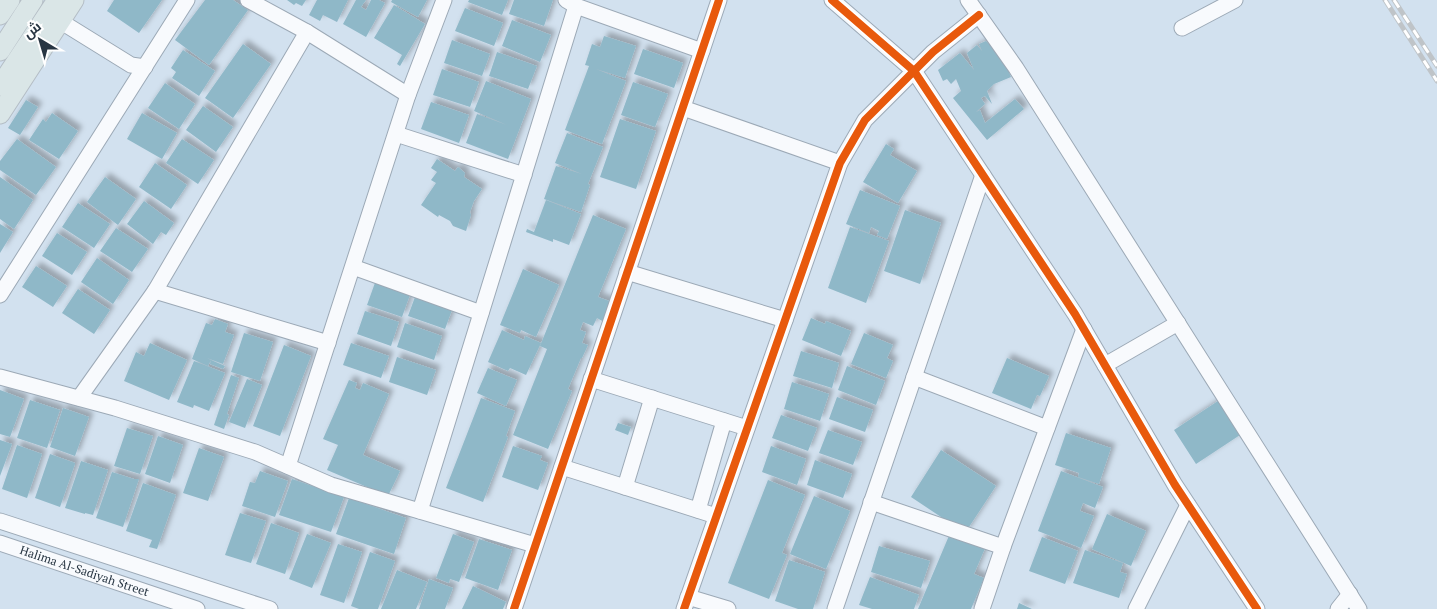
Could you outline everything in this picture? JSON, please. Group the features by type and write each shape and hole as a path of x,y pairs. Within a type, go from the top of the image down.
{"main road":[{"path":"0,15 10,0"},
{"path":"0,51 34,0"},
{"path":"0,86 57,0"},
{"path":"0,114 74,0"}],"street":[{"path":"0,295 187,0"},
{"path":"248,0 307,32 408,95"},
{"path":"288,466 408,95 444,0"},
{"path":"514,609 719,0"},
{"path":"832,0 914,71 1084,329 1175,485 1257,609"},
{"path":"968,0 1016,68 1359,609"},
{"path":"1182,28 1235,0"},
{"path":"420,511 524,175 571,3 702,51"},
{"path":"728,609 686,603 840,163 865,120 933,52 979,15"},
{"path":"60,21 131,65 144,67"},
{"path":"79,398 155,292 307,32"},
{"path":"682,108 840,163"},
{"path":"396,134 524,175"},
{"path":"835,609 983,176"},
{"path":"353,267 481,313"},
{"path":"627,272 785,320"},
{"path":"155,292 328,343"},
{"path":"1105,365 1178,323"},
{"path":"982,609 1084,329"},
{"path":"0,377 115,408 255,452 330,485 536,545"},
{"path":"914,377 1047,428"},
{"path":"591,379 747,428"},
{"path":"625,487 652,398"},
{"path":"698,510 724,421"},
{"path":"562,467 716,516"},
{"path":"871,502 1003,547"},
{"path":"1136,609 1188,505"},
{"path":"0,521 270,609"},
{"name":"Halima Al-Sadiyah Street","path":"0,543 197,609"},
{"path":"1338,609 1350,594"}],"building":[{"path":"114,0 162,0 139,33 107,11"},
{"path":"205,0 233,0 248,10 209,65 175,40"},
{"path":"287,0 306,0 302,6 296,3 294,5"},
{"path":"317,0 348,0 337,22 323,15 320,21 309,15"},
{"path":"356,0 366,0 361,7 366,10 371,0 379,0 385,3 366,37 343,24"},
{"path":"392,0 427,0 418,17 391,2"},
{"path":"469,0 508,0 502,15 468,2"},
{"path":"514,0 553,0 544,26 509,14"},
{"path":"394,5 425,24 400,66 397,64 402,55 374,38"},
{"path":"465,8 503,23 494,46 455,31"},
{"path":"512,20 551,35 540,62 502,46"},
{"path":"604,36 636,46 625,78 596,69 626,81 602,144 565,130 589,66 585,65 592,44 600,47"},
{"path":"452,40 490,54 482,76 444,63"},
{"path":"986,41 994,49 998,47 1011,77 994,84 987,91 992,104 985,96 981,98 985,104 976,112 980,110 985,123 1015,99 1024,109 987,140 953,98 961,91 956,79 951,84 947,79 943,81 938,70 960,53 974,70 967,53 977,45 982,51 979,44"},
{"path":"243,44 271,64 233,118 205,98"},
{"path":"643,49 683,63 674,88 634,74"},
{"path":"183,50 215,71 199,96 172,78 176,72 171,68"},
{"path":"497,52 537,66 528,89 489,76"},
{"path":"442,69 479,82 470,107 433,95"},
{"path":"486,81 531,99 508,159 466,143 477,114 507,125 474,111"},
{"path":"633,82 668,94 655,127 621,115"},
{"path":"165,83 195,104 179,129 148,108"},
{"path":"26,100 38,107 20,135 8,128"},
{"path":"431,102 469,115 459,143 421,129"},
{"path":"203,106 233,127 216,152 186,130"},
{"path":"52,113 78,131 59,159 29,140 43,119 46,122"},
{"path":"142,113 177,133 162,159 127,139"},
{"path":"620,119 656,131 636,189 600,177"},
{"path":"567,133 603,147 588,184 590,185 581,212 544,199 556,166 582,174 555,163"},
{"path":"17,139 56,167 36,195 0,170 0,161"},
{"path":"182,139 214,160 198,184 166,163"},
{"path":"886,144 894,149 890,155 917,171 898,203 863,182"},
{"path":"437,159 455,171 458,167 465,173 464,177 482,189 474,201 466,231 453,226 450,221 439,215 438,217 421,205 436,183 431,180 437,172 431,168"},
{"path":"155,163 187,185 171,209 139,187"},
{"path":"0,177 33,200 14,229 0,219"},
{"path":"105,177 136,199 118,225 87,202"},
{"path":"860,190 900,206 887,239 877,235 879,231 871,227 869,233 846,224"},
{"path":"546,200 581,214 569,245 553,239 553,242 526,232 527,229 534,232"},
{"path":"144,201 174,223 166,235 161,232 153,244 127,224"},
{"path":"78,203 110,224 94,248 62,227"},
{"path":"905,210 941,223 920,284 884,271"},
{"path":"593,215 626,229 598,297 612,302 604,322 597,318 593,326 583,322 580,330 586,332 582,343 588,345 568,389 572,391 548,449 513,435 547,349 540,346"},
{"path":"0,224 13,232 0,253"},
{"path":"850,227 889,241 866,303 828,288"},
{"path":"116,228 148,249 132,272 100,251"},
{"path":"57,233 87,252 72,275 42,256"},
{"path":"97,258 129,280 113,304 81,282"},
{"path":"36,266 67,286 53,307 22,287"},
{"path":"523,269 559,285 536,337 521,330 520,333 500,325"},
{"path":"376,280 411,292 402,317 367,305"},
{"path":"78,289 110,310 94,334 62,313"},
{"path":"415,297 452,310 445,329 408,316"},
{"path":"365,311 399,322 391,346 357,334"},
{"path":"811,318 825,324 826,321 851,331 841,356 802,340"},
{"path":"215,319 228,324 225,332 234,335 223,364 207,358 211,360 208,366 192,359 206,323 212,325"},
{"path":"405,323 442,336 434,360 397,347"},
{"path":"502,330 524,340 525,336 541,343 526,375 510,368 508,371 488,362"},
{"path":"244,333 273,342 260,381 231,372"},
{"path":"864,333 893,345 887,358 893,361 886,378 851,364"},
{"path":"150,343 187,360 169,400 124,381 136,352 144,356"},
{"path":"351,343 389,356 381,378 343,365"},
{"path":"284,345 311,356 280,436 253,426"},
{"path":"801,351 839,363 832,388 793,376"},
{"path":"397,357 436,370 427,395 389,382"},
{"path":"1007,358 1049,376 1040,396 1037,395 1031,409 992,393"},
{"path":"211,360 225,366 223,369 210,364"},
{"path":"194,361 225,373 209,411 194,405 193,408 177,402"},
{"path":"847,366 885,381 876,405 838,390"},
{"path":"488,368 517,380 506,406 477,393"},
{"path":"231,375 239,378 224,429 214,425"},
{"path":"247,379 262,385 245,428 229,422"},
{"path":"349,380 357,383 355,388 360,390 363,383 389,394 363,455 400,471 388,496 327,470 338,445 323,439"},
{"path":"792,382 829,394 820,421 784,409"},
{"path":"0,390 24,399 10,437 0,434"},
{"path":"837,397 873,410 865,432 829,419"},
{"path":"481,398 515,411 506,436 508,437 483,502 446,488"},
{"path":"30,400 60,410 47,448 17,438"},
{"path":"1218,401 1240,435 1196,464 1174,430"},
{"path":"63,408 89,417 75,456 50,447"},
{"path":"781,415 817,428 808,451 772,438"},
{"path":"618,423 631,427 628,435 615,430"},
{"path":"127,428 153,436 140,474 114,466"},
{"path":"828,430 862,442 853,465 819,453"},
{"path":"1066,433 1111,448 1099,484 1078,477 1079,473 1055,465"},
{"path":"158,436 183,445 170,483 145,474"},
{"path":"0,440 12,444 0,476"},
{"path":"17,445 42,454 27,498 2,489"},
{"path":"513,446 542,456 540,460 548,463 538,490 502,477"},
{"path":"771,446 806,459 797,485 762,472"},
{"path":"199,448 224,457 208,501 183,493"},
{"path":"941,450 996,486 965,533 911,497"},
{"path":"50,454 75,463 60,507 35,498"},
{"path":"815,460 852,474 843,498 807,485"},
{"path":"81,461 108,470 93,515 65,508"},
{"path":"260,471 288,481 275,517 242,506 250,482 255,483"},
{"path":"1061,471 1103,487 1095,508 1083,503 1080,511 1094,516 1081,548 1038,531"},
{"path":"112,472 139,479 123,527 96,518"},
{"path":"292,479 344,497 331,532 279,515"},
{"path":"768,480 805,495 782,553 787,555 769,599 728,583"},
{"path":"143,483 176,495 157,549 149,547 152,540 126,531"},
{"path":"814,496 850,511 826,569 790,554"},
{"path":"349,498 406,518 394,554 336,534"},
{"path":"240,513 266,521 251,563 225,555"},
{"path":"1107,514 1146,531 1131,566 1092,549"},
{"path":"271,523 299,533 285,574 256,564"},
{"path":"951,531 986,546 974,574 984,578 971,609 918,609"},
{"path":"307,534 331,543 312,588 289,579"},
{"path":"453,534 474,542 459,582 450,579 449,583 436,578"},
{"path":"1042,537 1078,551 1065,584 1029,571"},
{"path":"479,539 512,550 498,590 465,578"},
{"path":"338,544 362,552 344,603 320,595"},
{"path":"879,546 930,561 921,588 871,572"},
{"path":"1085,550 1123,563 1120,572 1127,574 1119,598 1073,583"},
{"path":"370,552 395,561 378,609 359,609 351,606"},
{"path":"789,560 825,572 813,609 798,609 775,601"},
{"path":"397,570 427,582 416,609 381,609"},
{"path":"870,577 919,595 914,609 872,609 859,605"},
{"path":"429,579 453,588 445,609 419,609"},
{"path":"473,586 506,602 503,609 462,609"},
{"path":"1019,603 1032,609 1017,609"}],"railway":[{"path":"1385,0 1437,81"},
{"path":"1394,0 1437,66"}],"cycle path":[{"path":"514,609 719,0"},
{"path":"832,0 914,71 1075,314 1175,485 1257,609"},
{"path":"684,609 840,163 865,120 933,52 979,15"}]}
